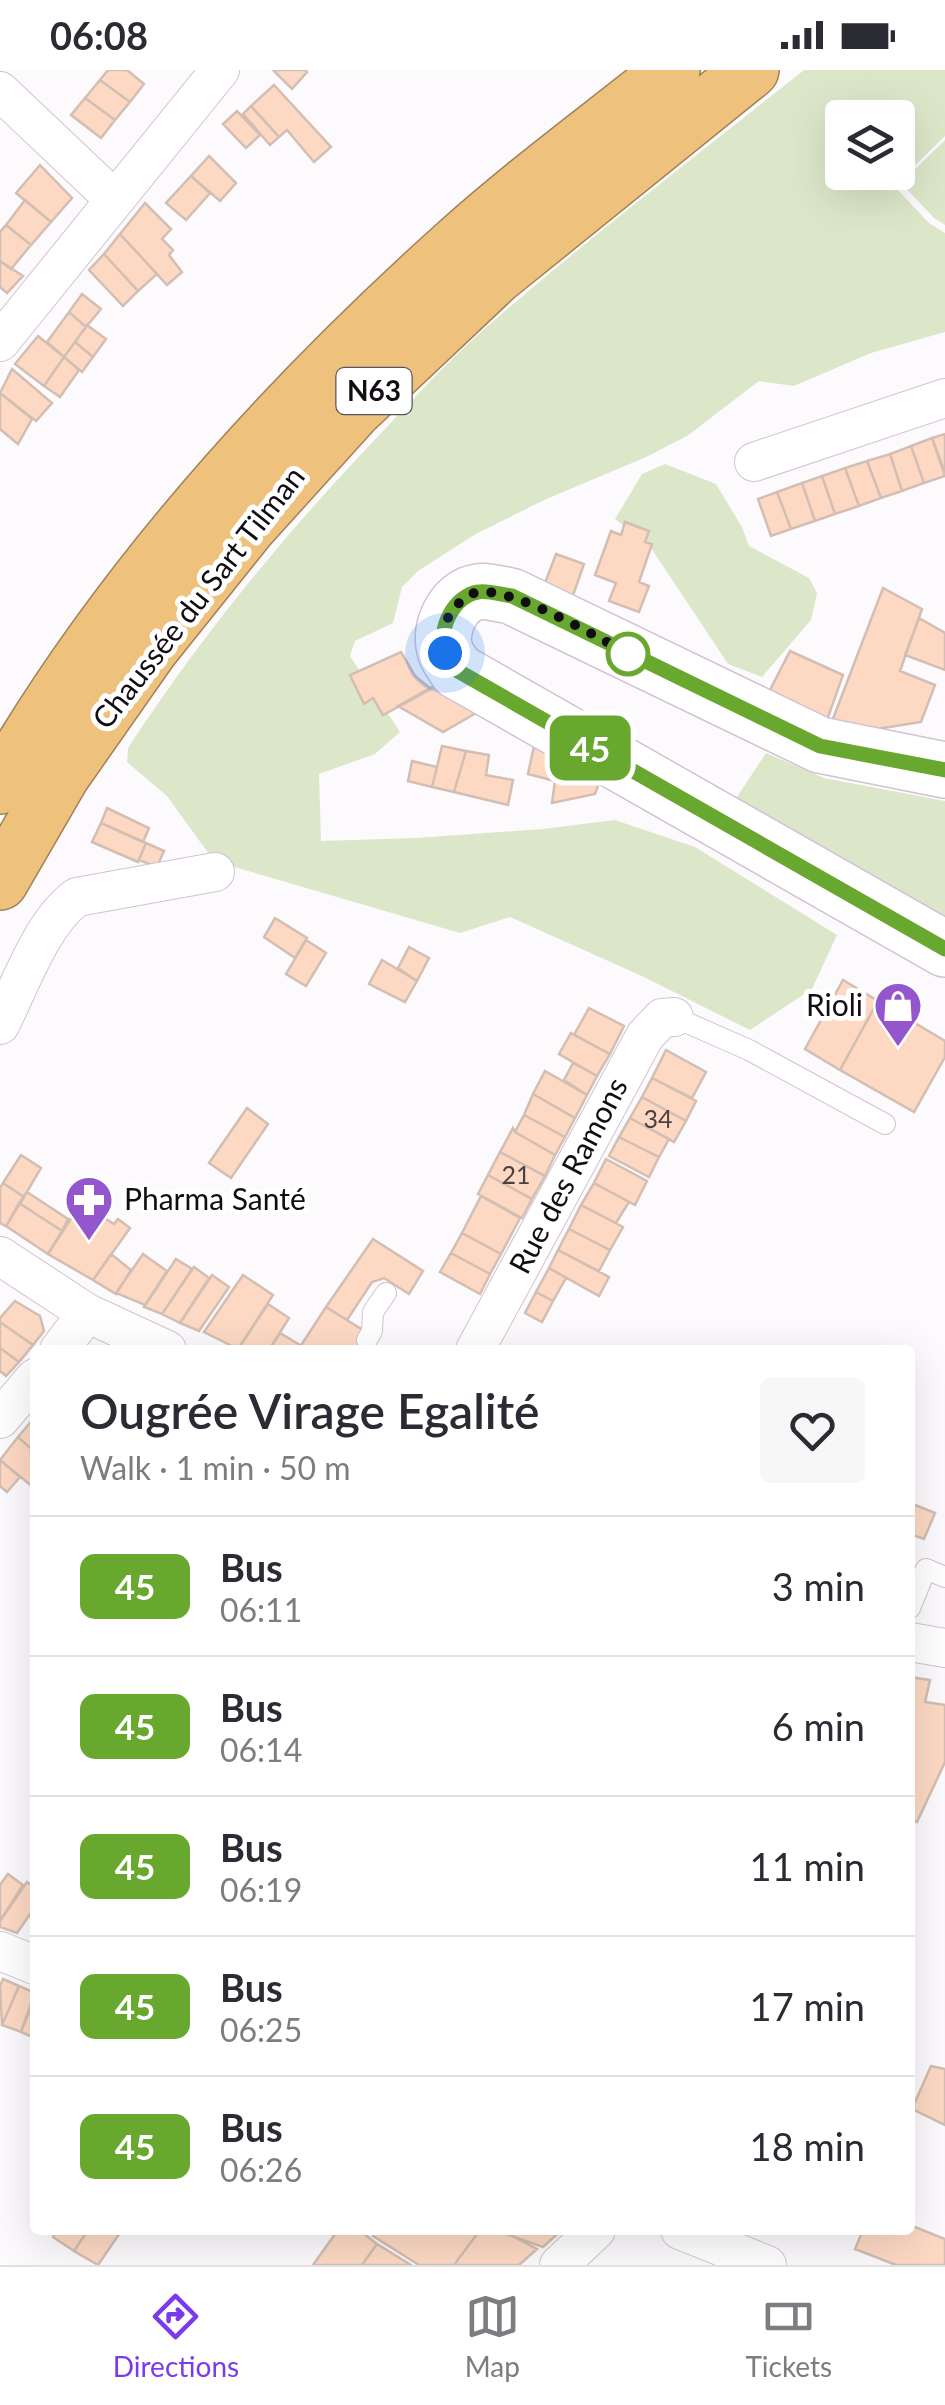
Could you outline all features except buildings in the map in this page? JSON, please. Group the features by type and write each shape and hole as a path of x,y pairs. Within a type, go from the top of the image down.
{"highway":[{"name":"Chaussée du Sart Tilman","path":"0,882 27,771 117,609 216,489 315,380 460,241 672,70"},
{"name":"Chaussée du Sart Tilman","path":"27,771 151,648 236,542 353,411 496,276 752,70"}],"street":[{"path":"0,342 220,70"},
{"path":"0,91 116,200"},
{"path":"754,462 945,398"},
{"path":"936,758 820,746 512,596 478,592 462,599 449,615 442,634 445,653 458,671 945,949"},
{"path":"0,1025 52,924 63,907 76,897 216,872"},
{"name":"Rue des Ramons","path":"479,1345 645,1036 662,1018 674,1018"},
{"path":"0,1256 87,1313 155,1345"},
{"path":"63,1345 87,1313"},
{"path":"0,1418 30,1384"},
{"path":"915,1643 945,1648"},
{"path":"0,1951 30,1963"},
{"path":"560,2265 591,2235"},
{"path":"692,2235 767,2265"}],"lane":[{"path":"674,1018 748,1050 885,1124"},
{"path":"367,1340 374,1312 386,1293"},
{"path":"915,1596 926,1570 945,1577"}],"green space":[{"path":"804,70 945,70 945,136 915,165 915,100 825,100 825,190 898,190 929,223 945,233 945,332 871,353 794,386 759,381 687,436 474,535 418,571 402,587 393,623 355,641 350,656 400,732 375,754 319,774 321,841 543,829 615,820 695,847 837,935 812,989 750,1030 510,917 460,933 214,861 167,796 127,762 128,748 186,664 314,505 455,356 640,200"},
{"path":"945,140 945,225 908,190 915,190 915,169"},
{"path":"665,464 716,484 749,546 809,578 817,593 811,620 762,677 728,664 651,548 615,519 642,474"},
{"path":"766,753 824,778 945,801 945,922 735,800"}],"bus line":[{"name":"45","path":"945,770 820,746 512,596 478,592 462,599 449,615 442,634 445,653 458,671 945,949"}],"place":[{"name":"Rioli","path":"898,1048"},
{"name":"Pharma Santé","path":"89,1242"}],"route":[{"path":"445,653 442,634 449,615 462,599 478,592 512,596 639,659 628,654"}]}
